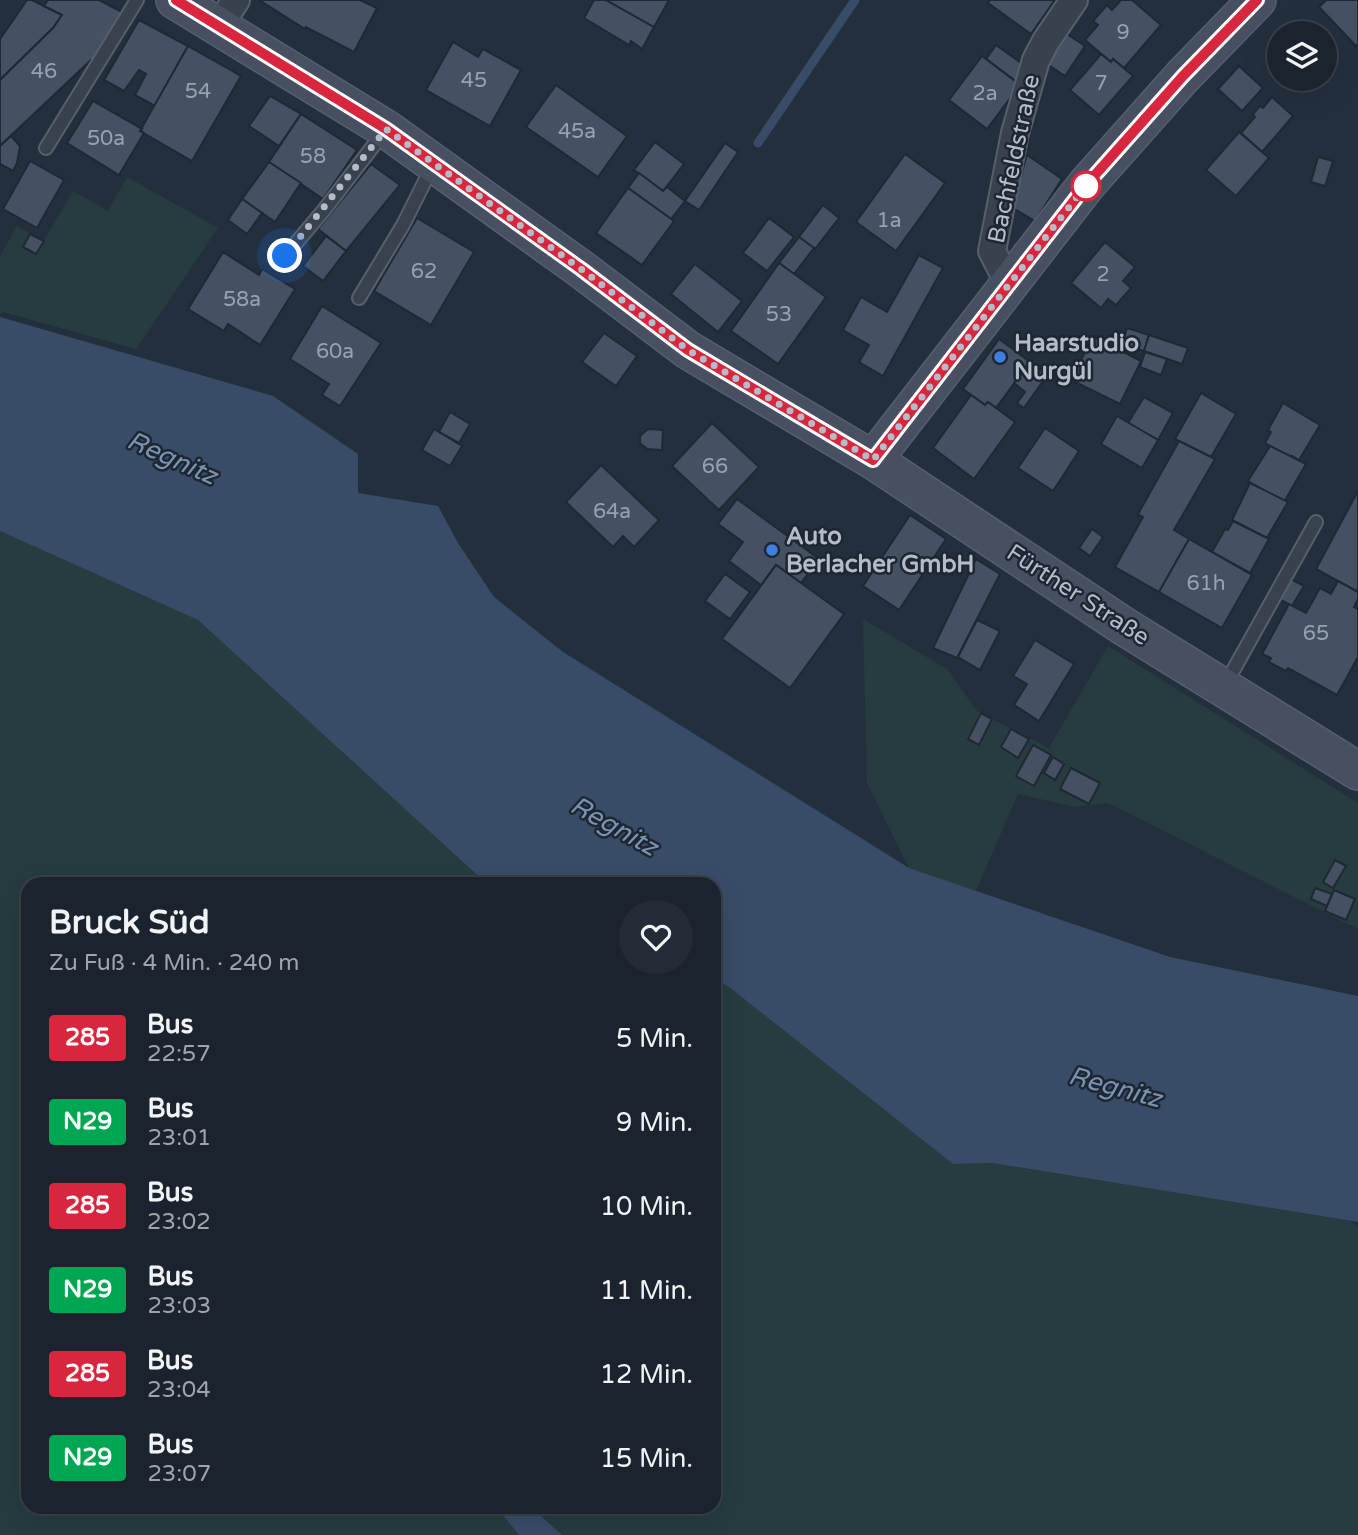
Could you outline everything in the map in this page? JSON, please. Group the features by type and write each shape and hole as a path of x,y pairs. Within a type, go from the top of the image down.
{"street":[{"name":"Fürther Straße","path":"176,0 228,13 581,269 688,350 873,460 1125,627 1358,771"},
{"name":"Bachfeldstraße","path":"1009,284 992,251 1015,133 1036,60 1074,0"},
{"path":"873,460 1087,184 1257,0"}],"lane":[{"path":"46,148 137,0"},
{"path":"285,256 386,129"},
{"path":"359,298 402,225 434,163"},
{"path":"1223,688 1316,522"}],"green space":[{"path":"127,177 218,228 136,349 3,312 0,315 0,256 17,226 30,234 23,247 36,254 73,191 108,211"},
{"path":"0,531 198,620 479,877 21,877 21,1514 721,1514 721,983 953,1164 992,1163 1351,1221 1358,1227 1358,1535 0,1535"},
{"path":"863,619 947,669 977,711 1049,748 1108,646 1358,803 1358,929 1108,803 1075,807 1018,794 976,891 909,868 867,783"}],"water":[{"name":"Regnitz","path":"0,317 273,396 358,454 358,493 438,506 458,543 494,597 563,652 909,868 1170,957 1358,996 1358,1222 992,1163 953,1164 721,983 721,877 479,877 198,620 0,531"},
{"path":"502,1514 539,1514 562,1535 519,1535"}],"building":[{"path":"27,0 62,15 53,28 0,80 0,39"},
{"path":"48,0 99,0 124,13 96,62 91,60 0,146 0,80 53,28 62,15 44,6"},
{"path":"259,0 360,0 377,8 354,52 306,27 305,29"},
{"path":"594,0 606,0 654,27 642,49 631,41 629,45 584,18"},
{"path":"606,0 669,0 654,27"},
{"path":"990,0 1055,0 1031,34 988,3"},
{"path":"1121,0 1132,0 1161,25 1124,68 1113,59 1111,62 1085,40 1098,25 1093,21 1107,5 1112,10"},
{"path":"1326,0 1358,0 1356,46 1337,26 1337,21 1332,21 1319,7"},
{"path":"139,20 188,46 155,106 135,95 146,74 139,70 124,91 104,80"},
{"path":"1064,32 1085,46 1065,76 1044,62"},
{"path":"453,42 478,57 483,49 521,70 490,126 426,90"},
{"path":"996,45 1028,68 1017,82 986,59"},
{"path":"188,46 241,76 192,161 140,131"},
{"path":"1101,54 1111,62 1113,59 1133,76 1099,115 1070,90"},
{"path":"982,56 1020,85 987,129 949,100"},
{"path":"1239,66 1263,88 1242,111 1218,89"},
{"path":"556,85 627,136 598,177 526,127"},
{"path":"270,96 301,114 279,146 249,126"},
{"path":"1272,97 1293,116 1262,152 1241,133 1255,117 1253,114 1260,106 1263,108"},
{"path":"93,101 142,129 140,131 144,133 119,175 67,143"},
{"path":"301,114 357,150 323,199 269,162"},
{"path":"1239,132 1269,158 1236,196 1206,170"},
{"path":"11,136 20,146 13,171 0,164 0,146"},
{"path":"655,142 684,164 663,191 634,170"},
{"path":"725,143 738,152 699,210 685,201"},
{"path":"905,154 945,183 896,251 856,222"},
{"path":"1027,155 1062,179 1035,221 1011,207"},
{"path":"1318,157 1333,161 1325,186 1311,182"},
{"path":"30,161 64,180 37,228 3,209"},
{"path":"269,162 301,183 275,222 242,199"},
{"path":"371,164 400,185 346,251 318,229"},
{"path":"639,173 663,191 667,187 685,201 671,219 628,188"},
{"path":"628,188 674,221 642,265 596,233"},
{"path":"242,199 262,213 247,234 228,220"},
{"path":"823,205 839,218 815,249 799,237"},
{"path":"417,218 474,252 431,325 374,291"},
{"path":"769,218 794,237 767,271 743,253"},
{"path":"30,234 44,241 36,254 23,247"},
{"path":"326,236 346,251 323,281 303,266"},
{"path":"799,237 814,248 794,274 779,263"},
{"path":"1105,242 1135,267 1123,281 1131,288 1116,305 1108,299 1101,308 1071,283"},
{"path":"223,252 259,275 262,269 295,289 260,345 228,324 224,331 188,309"},
{"path":"919,255 943,268 883,376 859,362 869,345 843,330 861,297 887,312"},
{"path":"779,263 826,297 778,364 731,331"},
{"path":"695,264 742,301 718,332 671,294"},
{"path":"322,306 381,343 340,406 322,395 329,384 290,359"},
{"path":"1127,328 1149,335 1144,351 1122,345"},
{"path":"604,333 637,356 616,386 582,362"},
{"path":"1149,335 1188,348 1182,364 1144,351"},
{"path":"1093,336 1141,361 1120,404 1071,380"},
{"path":"999,339 1030,362 996,408 988,402 985,405 963,389"},
{"path":"1145,352 1167,359 1161,375 1140,367"},
{"path":"1030,362 1048,374 1024,408 1017,403 1025,392 1014,383"},
{"path":"1201,393 1236,414 1211,457 1175,439"},
{"path":"971,395 985,405 988,402 1015,422 974,479 933,448"},
{"path":"1144,397 1173,413 1158,440 1128,423"},
{"path":"1283,403 1320,425 1299,460 1265,443 1271,432 1268,430"},
{"path":"450,412 470,424 459,443 439,432"},
{"path":"1117,416 1158,440 1142,468 1101,444"},
{"path":"712,423 759,467 719,510 672,466"},
{"path":"1045,428 1079,451 1053,491 1018,468"},
{"path":"434,429 462,446 450,466 422,450"},
{"path":"648,429 663,430 662,450 647,449 640,443 640,436"},
{"path":"1179,441 1215,459 1174,530 1189,539 1159,592 1115,567 1143,517 1138,514"},
{"path":"1270,446 1306,464 1284,502 1248,481"},
{"path":"601,465 659,520 634,547 623,536 613,547 566,502"},
{"path":"1250,483 1288,502 1267,538 1232,520"},
{"path":"1358,491 1358,592 1316,569"},
{"name":"Auto Berlacher GmbH","path":"737,499 819,559 801,583 776,565 761,585 729,561 743,542 718,524"},
{"path":"910,515 946,539 899,610 863,586"},
{"path":"1233,521 1269,539 1250,573 1212,552 1225,529 1228,530"},
{"path":"1092,529 1103,537 1090,556 1079,548"},
{"path":"1189,539 1252,575 1222,628 1159,592"},
{"path":"976,559 1000,574 957,658 933,648"},
{"path":"776,565 844,614 790,688 722,639"},
{"path":"725,574 750,592 730,619 705,601"},
{"path":"1289,578 1304,586 1292,606 1278,598"},
{"path":"1338,581 1358,592 1354,607 1358,609 1358,657 1337,695 1288,668 1286,671 1269,662 1271,658 1262,654 1289,604 1306,613 1320,588 1331,594"},
{"path":"977,620 1000,631 980,670 958,657"},
{"path":"1035,640 1074,664 1039,721 1014,705 1027,684 1013,676"},
{"path":"981,713 992,719 979,745 968,739"},
{"path":"1011,729 1029,739 1018,758 1001,747"},
{"path":"1033,745 1051,755 1034,786 1016,776"},
{"path":"1053,757 1064,764 1055,780 1044,773"},
{"path":"1071,768 1100,783 1089,804 1060,789"},
{"path":"1335,860 1346,866 1333,888 1323,882"},
{"path":"1315,888 1332,894 1327,906 1311,899"},
{"path":"1334,890 1355,899 1346,920 1325,911"}],"waterway":[{"path":"758,143 855,0"}],"bus line":[{"name":"285","path":"176,0 386,129 581,269 688,350 873,460 1087,184 1183,76 1257,0"}],"place":[{"name":"Haarstudio Nurgül","path":"1000,357"},
{"name":"Auto Berlacher GmbH","path":"772,550"}],"route":[{"path":"285,256 386,129 581,269 688,350 873,460 1087,184 1086,186"}]}
